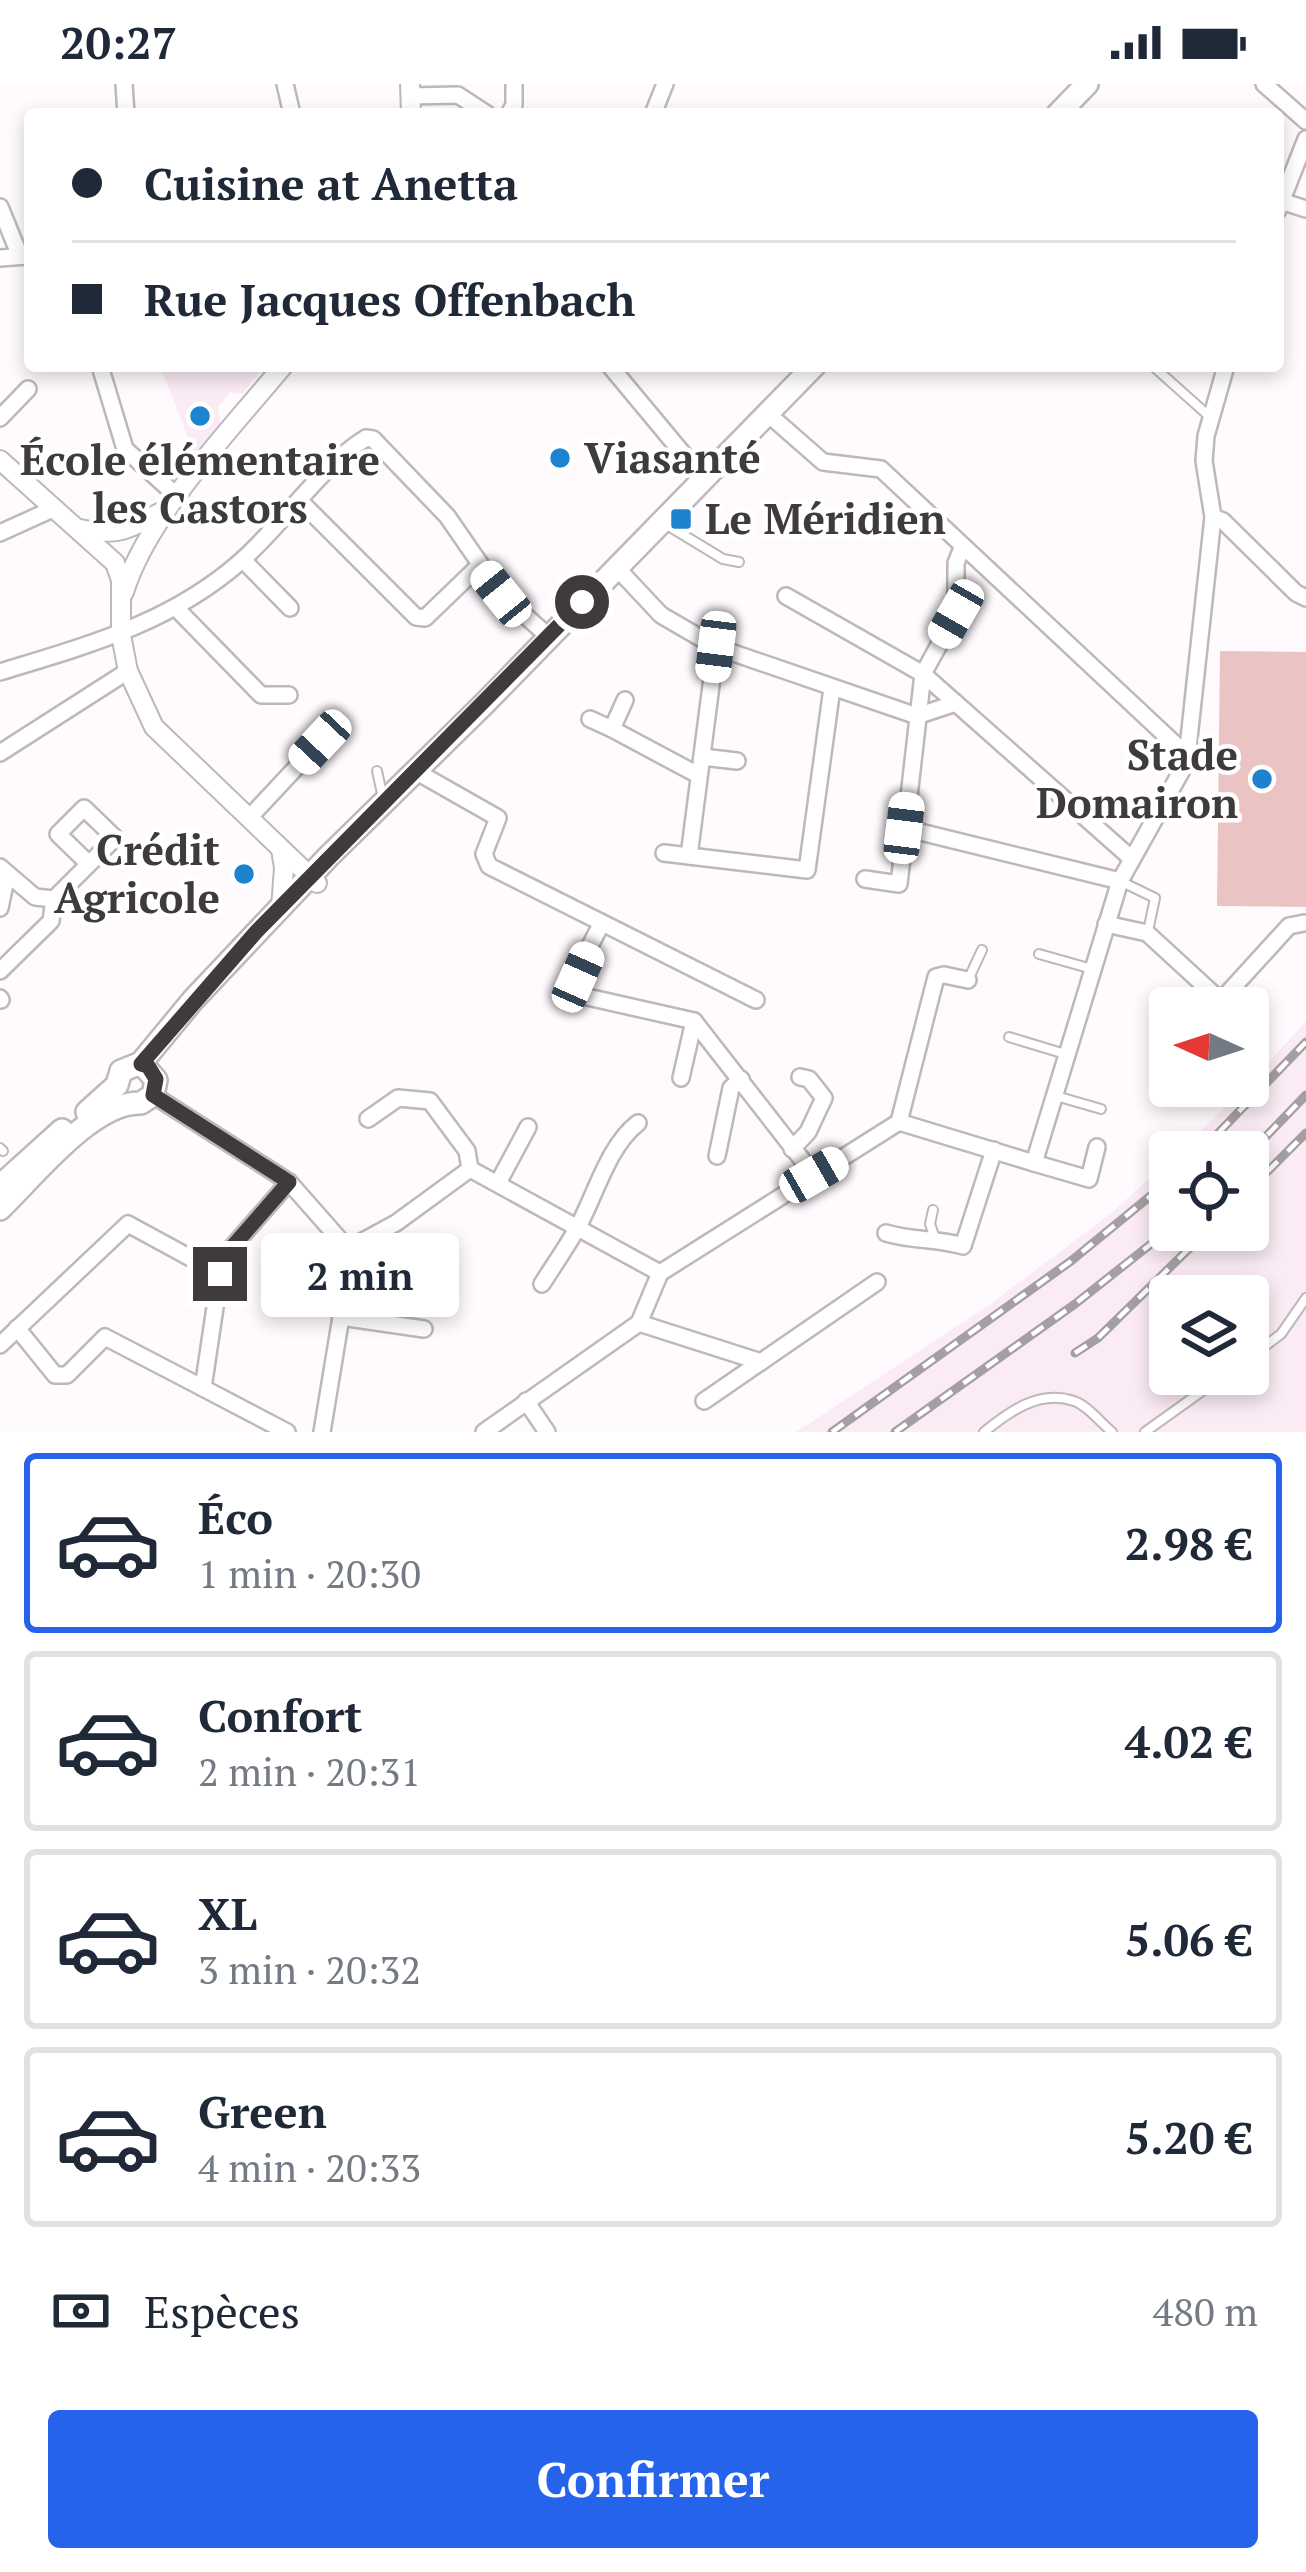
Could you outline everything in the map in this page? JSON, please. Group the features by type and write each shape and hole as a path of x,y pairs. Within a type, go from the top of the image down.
{"main road":[{"path":"1064,108 1087,84"},
{"path":"122,1093 141,1103 149,1077 193,1000 808,372"},
{"path":"149,1077 166,1049 314,880 417,772"},
{"path":"122,1093 121,1071 149,1077"},
{"path":"0,1186 122,1093"},
{"path":"0,1209 122,1093"}],"street":[{"path":"1264,84 1306,122"},
{"path":"410,98 458,94 478,108"},
{"path":"1284,195 1306,139"},
{"path":"0,207 24,254"},
{"path":"102,372 125,449 173,502"},
{"path":"278,372 124,558 121,635 128,671 154,728 314,880"},
{"path":"615,372 704,479"},
{"path":"1034,1163 1120,881 1182,770 1188,748 1213,517 1204,460 1224,372"},
{"path":"0,418 28,389"},
{"path":"767,413 823,462 881,469 1177,746 1188,748"},
{"path":"0,672 121,635 177,609 243,560 366,437 447,516 501,594 548,637"},
{"path":"0,460 80,529 124,558"},
{"path":"301,501 416,617 425,618 479,566"},
{"path":"124,558 107,544 173,502"},
{"path":"0,533 56,508"},
{"path":"1213,517 1223,520 1306,598"},
{"path":"80,529 121,533 140,541 124,558"},
{"path":"865,879 899,884 923,674 956,614 956,563 962,548"},
{"path":"243,560 290,608"},
{"path":"616,567 662,614 716,647 917,716 956,704"},
{"path":"786,596 923,674 1132,859"},
{"path":"177,609 261,694 289,694"},
{"path":"688,856 716,647"},
{"path":"0,753 128,671"},
{"path":"664,853 807,869 832,688"},
{"path":"612,730 625,700"},
{"path":"590,718 698,775"},
{"path":"249,818 320,742"},
{"path":"702,757 737,761"},
{"path":"417,772 498,818 484,854 489,866 755,1000"},
{"path":"904,828 1120,881"},
{"path":"281,849 281,908"},
{"path":"0,971 51,920 54,899 88,864"},
{"path":"4,870 35,897 54,899"},
{"path":"0,908 4,870"},
{"path":"1233,987 1289,926 1304,923"},
{"path":"602,924 577,988 584,996 694,1021 814,1175"},
{"path":"1104,929 1148,933 1200,987"},
{"path":"484,1432 639,1324 660,1273 899,1122 937,977 944,974 968,980"},
{"path":"681,1078 694,1021"},
{"path":"792,1149 808,1132 824,1097 809,1078 800,1076"},
{"path":"149,1077 289,1182 347,1249 322,1432"},
{"path":"717,1156 731,1088 741,1079"},
{"path":"368,1119 398,1098 430,1101 467,1151 470,1169"},
{"path":"899,1122 1089,1179 1097,1148"},
{"path":"542,1284 578,1227 616,1150 638,1124"},
{"path":"498,1183 528,1127"},
{"path":"886,1233 963,1246 994,1150"},
{"path":"347,1249 396,1223 470,1169"},
{"path":"470,1169 660,1273"},
{"path":"203,1388 227,1253 289,1182"},
{"path":"0,1345 128,1224 220,1274"},
{"path":"704,1401 877,1282"},
{"path":"811,1301 821,1321"},
{"path":"341,1317 424,1329"},
{"path":"639,1324 761,1362"},
{"path":"17,1328 55,1375 67,1375 105,1337 286,1432"},
{"path":"526,1401 547,1432"}],"lane":[{"path":"1160,372 1211,418"},
{"path":"660,521 723,559 739,562"},
{"path":"377,771 383,805"},
{"path":"1120,881 1155,898 1148,933"},
{"path":"968,980 982,950"},
{"path":"1039,954 1092,969"},
{"path":"1009,1037 1066,1054"},
{"path":"1054,1096 1101,1109"},
{"path":"933,1210 930,1224 935,1238"},
{"path":"1269,1343 1306,1298"},
{"path":"1144,1432 1196,1395"},
{"path":"984,1432 1019,1405 1043,1399 1075,1401 1112,1432"}],"shaded area":[{"name":"École élémentaire les Castors","path":"162,372 259,372 242,394 230,392 218,408 221,425 195,455"},
{"name":"Stade Domairon","path":"1220,651 1306,652 1306,907 1217,906"},
{"path":"1306,1021 1306,1432 796,1432 986,1307 1149,1179 1149,1251 1269,1251 1269,1131 1200,1131 1226,1107 1269,1107 1269,1062"}],"railway":[{"path":"1220,1131 1306,1042"},
{"path":"1269,1133 1306,1095"},
{"path":"1269,1170 1306,1133"},
{"path":"832,1432 1071,1261 1149,1197"},
{"path":"895,1432 1149,1246"},
{"path":"1075,1353 1098,1338 1187,1251"}],"place":[{"name":"École élémentaire les Castors","path":"200,416"},
{"name":"Viasanté","path":"560,458"},
{"name":"Le Méridien","path":"681,519"},
{"name":"Stade Domairon","path":"1262,779"},
{"name":"Crédit Agricole","path":"244,874"}],"route":[{"path":"220,1274 227,1253 289,1182 153,1095 156,1079 141,1064 256,932 582,602"}]}
